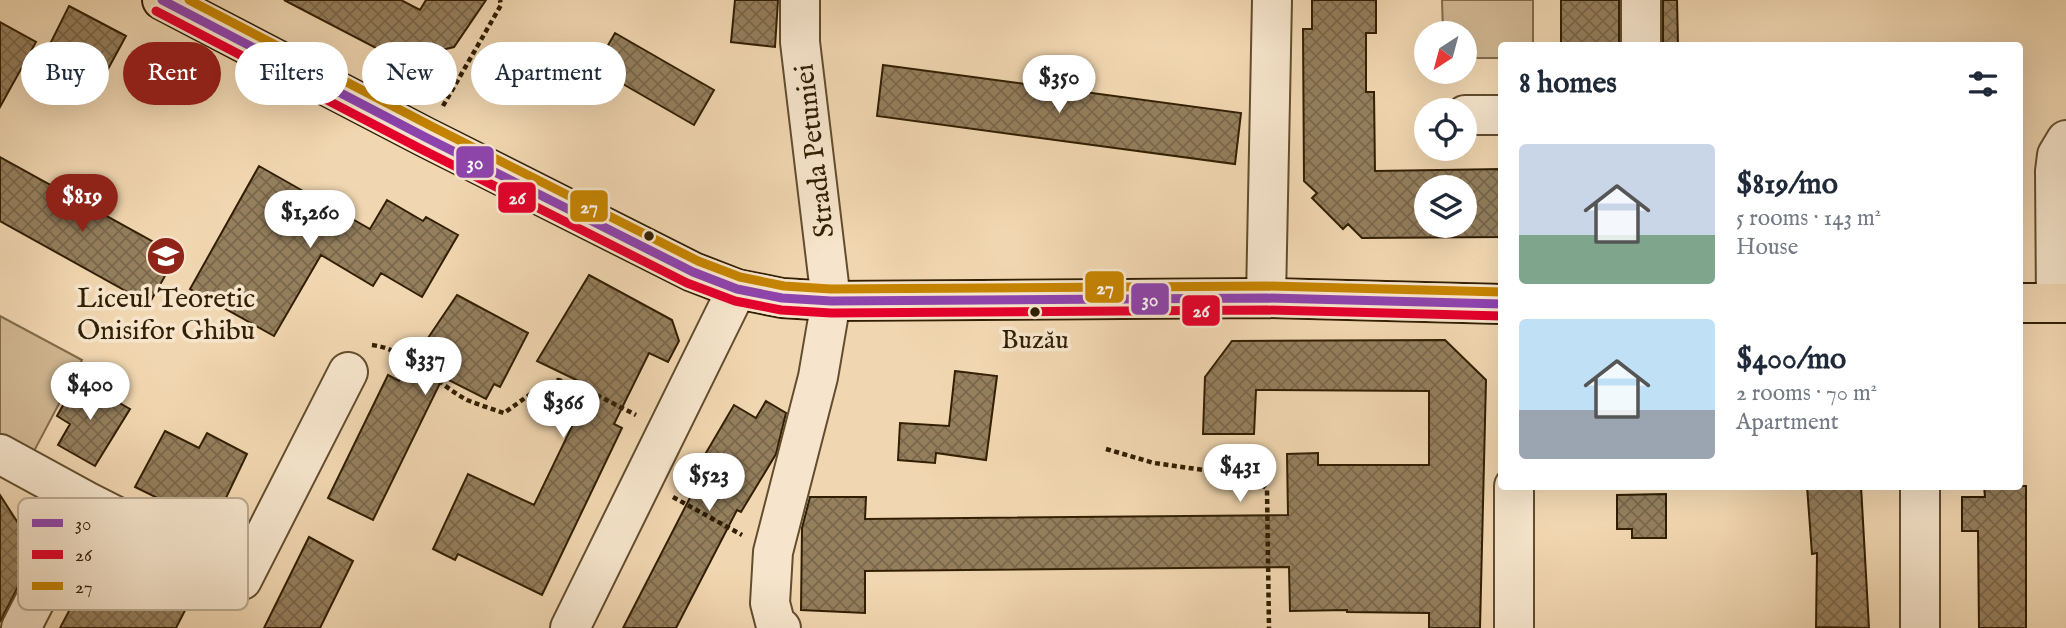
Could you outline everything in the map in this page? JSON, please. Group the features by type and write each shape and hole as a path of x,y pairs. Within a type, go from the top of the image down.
{"main road":[{"path":"162,0 693,272 737,289 782,298 831,301 1266,298 1498,304"}],"street":[{"name":"Strada Petuniei","path":"774,627 770,603 773,552 818,377 831,301 800,43 800,0"},
{"path":"1266,298 1272,0"},
{"path":"1641,0 1641,42"},
{"path":"1477,115 1498,115"},
{"path":"2047,303 2054,171 2057,155 2066,140"},
{"path":"570,628 737,289"},
{"path":"248,568 348,372"},
{"path":"0,454 81,498"},
{"path":"1514,490 1514,628"},
{"path":"1920,490 1920,628"},
{"path":"21,628 30,610"}],"path":[{"path":"439,113 501,5 500,0"},
{"path":"348,372 366,345 384,347 407,357 467,400 504,413 532,393 558,380 583,388 666,430"},
{"path":"1106,449 1154,463 1253,477 1267,489 1269,628"},
{"path":"642,479 773,552"}],"shaded area":[{"path":"1442,0 1533,0 1533,42 1498,42 1498,58 1477,58 1477,21 1443,21"},
{"path":"0,316 82,360 32,455 0,438"}],"building":[{"path":"284,0 401,0 420,10 426,0 486,0 457,43 364,42"},
{"path":"735,0 778,0 775,47 731,42"},
{"path":"1312,0 1376,0 1376,33 1366,33 1366,92 1374,92 1375,171 1498,169 1498,237 1477,237 1477,175 1414,175 1414,238 1362,238 1348,224 1343,229 1312,198 1317,193 1304,181 1303,29 1312,29"},
{"path":"1561,0 1619,0 1619,42 1561,42"},
{"path":"1663,0 1677,0 1678,42 1663,42"},
{"path":"69,6 126,36 109,67 109,42 51,42"},
{"path":"0,22 36,42 21,42 21,69 0,107"},
{"path":"615,33 714,90 694,125 626,86 626,42 610,42"},
{"path":"883,65 1241,113 1235,164 877,116"},
{"path":"0,157 177,255 149,304 0,221"},
{"path":"259,166 370,229 387,200 423,221 426,217 458,235 422,297 381,273 373,286 321,255 274,336 190,289"},
{"path":"589,275 672,320 679,341 668,362 649,353 614,424 622,428 542,595 458,554 455,560 433,549 468,474 534,505 591,387 537,361"},
{"path":"457,295 528,333 500,387 494,384 486,399 443,377 373,520 328,498 388,375 399,381"},
{"path":"1445,340 1486,380 1480,628 1429,628 1429,613 1290,611 1289,567 865,571 865,613 801,610 802,528 810,497 866,497 865,519 1288,515 1287,454 1318,453 1318,465 1429,465 1429,391 1256,390 1254,434 1203,434 1205,377 1232,341"},
{"path":"955,371 997,376 986,460 936,453 935,463 898,460 900,423 949,426"},
{"path":"78,379 130,409 95,466 58,445 70,424 57,416"},
{"path":"766,401 786,413 776,454 741,512 737,510 676,628 623,628 696,486 689,482 734,405 756,418"},
{"path":"165,431 199,448 207,433 247,454 226,498 158,498 135,487"},
{"path":"2023,486 2026,486 2026,628 1979,628 1978,531 1962,531 1962,497 1985,497 1984,490 2023,490"},
{"path":"1807,490 1861,490 1869,628 1816,627 1817,553 1812,554"},
{"path":"1666,494 1666,538 1632,538 1632,529 1617,529 1617,495"},
{"path":"0,495 18,523 18,586 0,622"},
{"path":"309,537 353,561 320,628 264,628"},
{"path":"70,610 185,610 176,628 60,628"}],"transit line":[{"name":"30","path":"162,0 693,272 737,289 782,298 831,301 1266,298 1498,304"},
{"name":"27","path":"189,0 698,261 740,277 784,286 831,289 1266,286 1498,292"},
{"name":"26","path":"156,11 687,283 735,301 781,310 831,313 1266,310 1498,316"}],"place":[{"name":"Liceul Teoretic Onisifor Ghibu","path":"166,256"},
{"name":"Buzău","path":"1035,312"}]}
